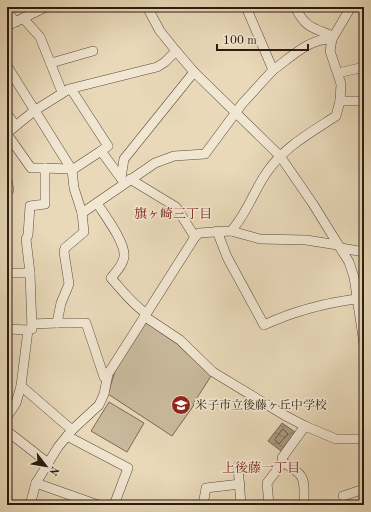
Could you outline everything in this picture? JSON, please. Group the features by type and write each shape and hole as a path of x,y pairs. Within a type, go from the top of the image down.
{"street":[{"path":"7,26 46,7"},
{"path":"147,7 160,31 194,72 280,156 340,247 354,277 356,299 362,319 364,344"},
{"path":"246,7 274,70"},
{"path":"295,7 301,21 330,35 332,39"},
{"path":"231,231 238,223 266,174 280,156 301,139 336,116 340,102 340,84 338,73 330,51 332,39 351,7"},
{"path":"7,12 20,20 40,37 51,63 67,91 108,146 72,169 31,168 7,133 15,125 34,111 67,91 157,67 165,62 176,51"},
{"path":"82,213 125,180 155,163 186,155 205,154 235,113 274,70 308,45 326,39 332,39"},
{"path":"51,63 93,51"},
{"path":"7,66 72,169 74,188 82,213 84,232 65,248 64,252 69,284 61,303 57,323"},
{"path":"338,73 364,67"},
{"path":"125,180 124,159 194,72"},
{"path":"340,102 364,101"},
{"path":"7,114 15,125"},
{"path":"101,151 125,180 176,207 195,237"},
{"path":"7,417 16,403 21,386 30,327 30,273 26,239 28,235 30,206 45,204 45,168"},
{"path":"7,180 9,190"},
{"path":"97,203 124,248 124,257 121,265 112,278 132,300 137,308 180,340 213,372 305,426 336,439 364,439"},
{"path":"217,231 227,257 264,325 283,316 317,308 332,302 356,299"},
{"path":"30,505 36,483 48,463 69,433 99,405 104,394 106,379 145,315 199,233 231,231 260,239 306,240 364,252"},
{"path":"7,273 30,273"},
{"path":"7,329 57,323 86,323 104,377 106,379"},
{"path":"21,386 69,433 128,468 114,505"},
{"path":"269,505 267,483 283,462 282,458 305,426"},
{"path":"7,431 48,463"},
{"path":"283,462 300,473 304,478 304,505"},
{"path":"238,466 241,505"},
{"path":"36,483 98,505"},
{"path":"203,505 206,488 240,484"},
{"path":"343,496 364,489"}],"shaded area":[{"path":"144,323 147,323 176,343 211,376 193,404 194,405 172,436 108,394 115,371"},
{"path":"109,402 144,423 127,452 91,431"}],"water":[{"path":"282,423 295,432 281,451 268,441"}],"place":[{"name":"米子市立後藤ヶ丘中学校","path":"181,405"}],"district":[{"name":"旗ヶ崎三丁目","path":"173,213"},
{"name":"上後藤一丁目","path":"261,467"}]}
